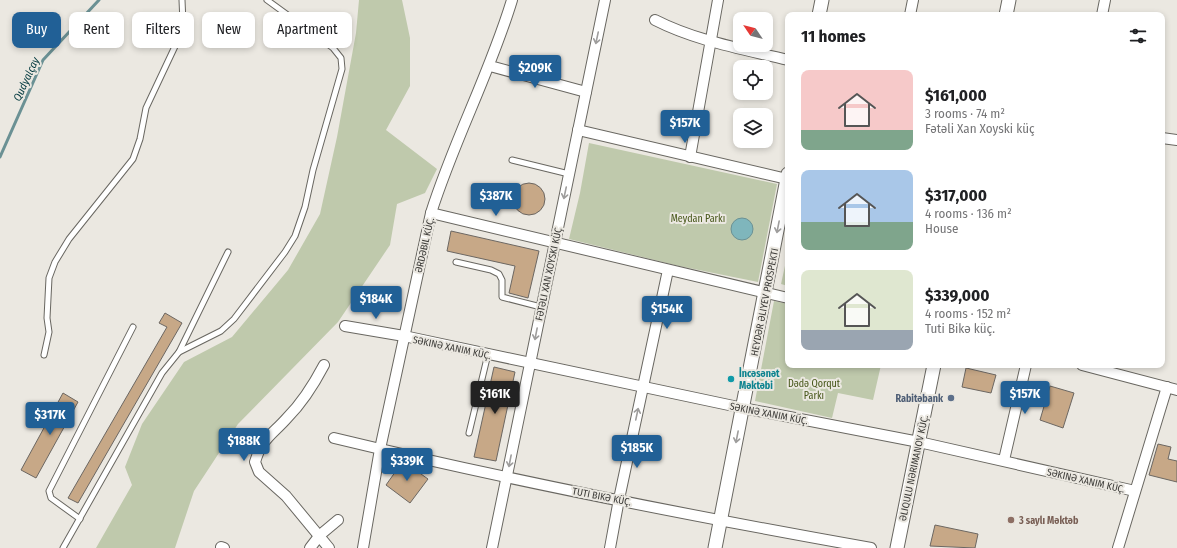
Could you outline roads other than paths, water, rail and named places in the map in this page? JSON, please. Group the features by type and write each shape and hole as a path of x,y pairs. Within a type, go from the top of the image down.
{"street":[{"name":"ƏRDƏBIL KÜÇ.","path":"363,548 380,449 431,212 440,185 490,66 512,0"},
{"name":"FƏTƏLI XAN XOYSKI KÜÇ","path":"492,548 605,0"},
{"path":"690,156 718,0"},
{"path":"820,12 822,0"},
{"path":"911,12 913,0"},
{"path":"1007,12 1009,0"},
{"path":"1103,12 1105,0"},
{"path":"655,20 675,31 711,42 785,59"},
{"path":"490,66 586,92"},
{"path":"578,130 785,176"},
{"path":"1165,138 1177,140"},
{"name":"HEYDƏR ƏLIYEV PROSPEKTI","path":"715,548 785,193"},
{"path":"431,212 785,297"},
{"path":"610,548 668,270"},
{"name":"SƏKINƏ XANIM KÜÇ.","path":"345,326 404,336 530,364 644,386 743,408 919,442 1004,460 1135,491"},
{"path":"324,365 315,382 288,418 265,439 255,462 259,472 286,496 329,548"},
{"name":"ƏLIQULU NƏRIMANOV KÜÇ.","path":"897,548 933,368"},
{"path":"1004,460 1025,368"},
{"path":"1094,368 1177,390"},
{"path":"1118,548 1167,387"},
{"name":"TUTI BIKƏ KÜÇ.","path":"334,438 507,477 720,521 871,548"},
{"path":"310,548 320,536 338,520"}],"lane":[{"path":"44,355 49,332 47,318 49,278 53,267 69,239 133,160 140,139 146,108 178,40 183,23 182,0"},
{"path":"179,352 221,331 234,319 286,252 295,236 306,207 313,170 342,69 341,58 333,48 267,0"},
{"path":"512,160 569,174"},
{"path":"63,548 162,373 179,352 228,252"},
{"path":"456,262 496,271 501,277 502,297 507,300 541,307"},
{"path":"80,519 51,498 49,491 133,327"},
{"path":"469,433 488,354"}],"water":[{"path":"742,218 750,221 753,229 750,237 742,240 734,237 731,229 734,221"}],"waterway":[{"name":"Qudyalçay","path":"0,157 43,60 99,0"}],"place":[{"name":"İncəsənət Məktəbi","path":"731,379"},
{"name":"Rabitəbank","path":"951,398"},
{"name":"3 saylı Məktəb","path":"1011,520"}],"park label":[{"name":"Meydan Parkı","path":"698,218"},
{"name":"Dədə Qorqut Parkı","path":"814,388"}]}
